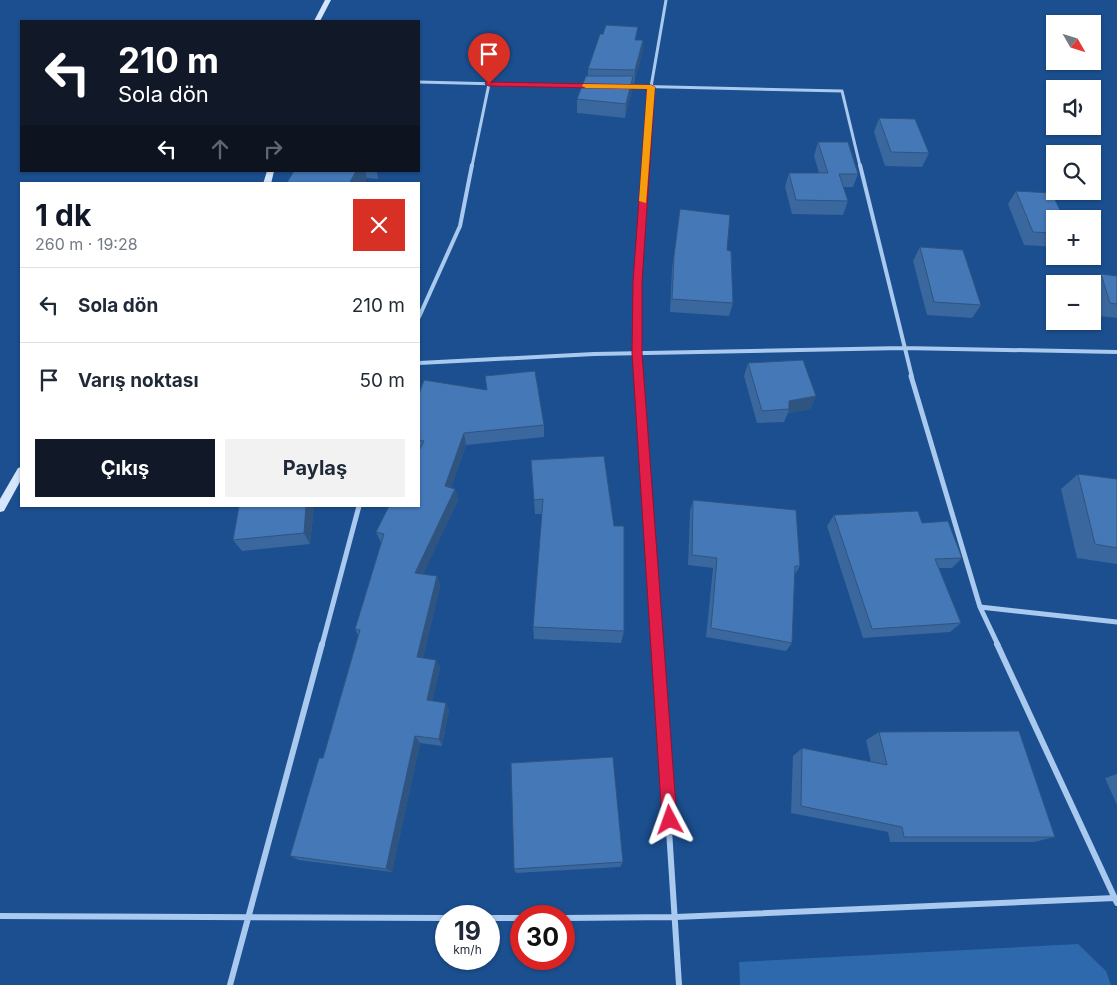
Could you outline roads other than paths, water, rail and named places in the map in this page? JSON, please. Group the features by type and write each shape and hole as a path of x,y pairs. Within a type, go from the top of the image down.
{"street":[{"path":"318,20 328,0"},
{"path":"666,0 651,87 638,282 637,353 676,917 679,985"},
{"path":"420,82 594,86"},
{"path":"420,315 460,226 489,84"},
{"path":"575,918 676,917 1116,901 980,607 903,348 842,90 622,86"},
{"path":"420,363 637,353 903,348 1117,352"},
{"path":"0,508 20,473"},
{"path":"230,985 359,507"},
{"path":"980,607 1117,622"},
{"path":"0,916 435,918"}]}
